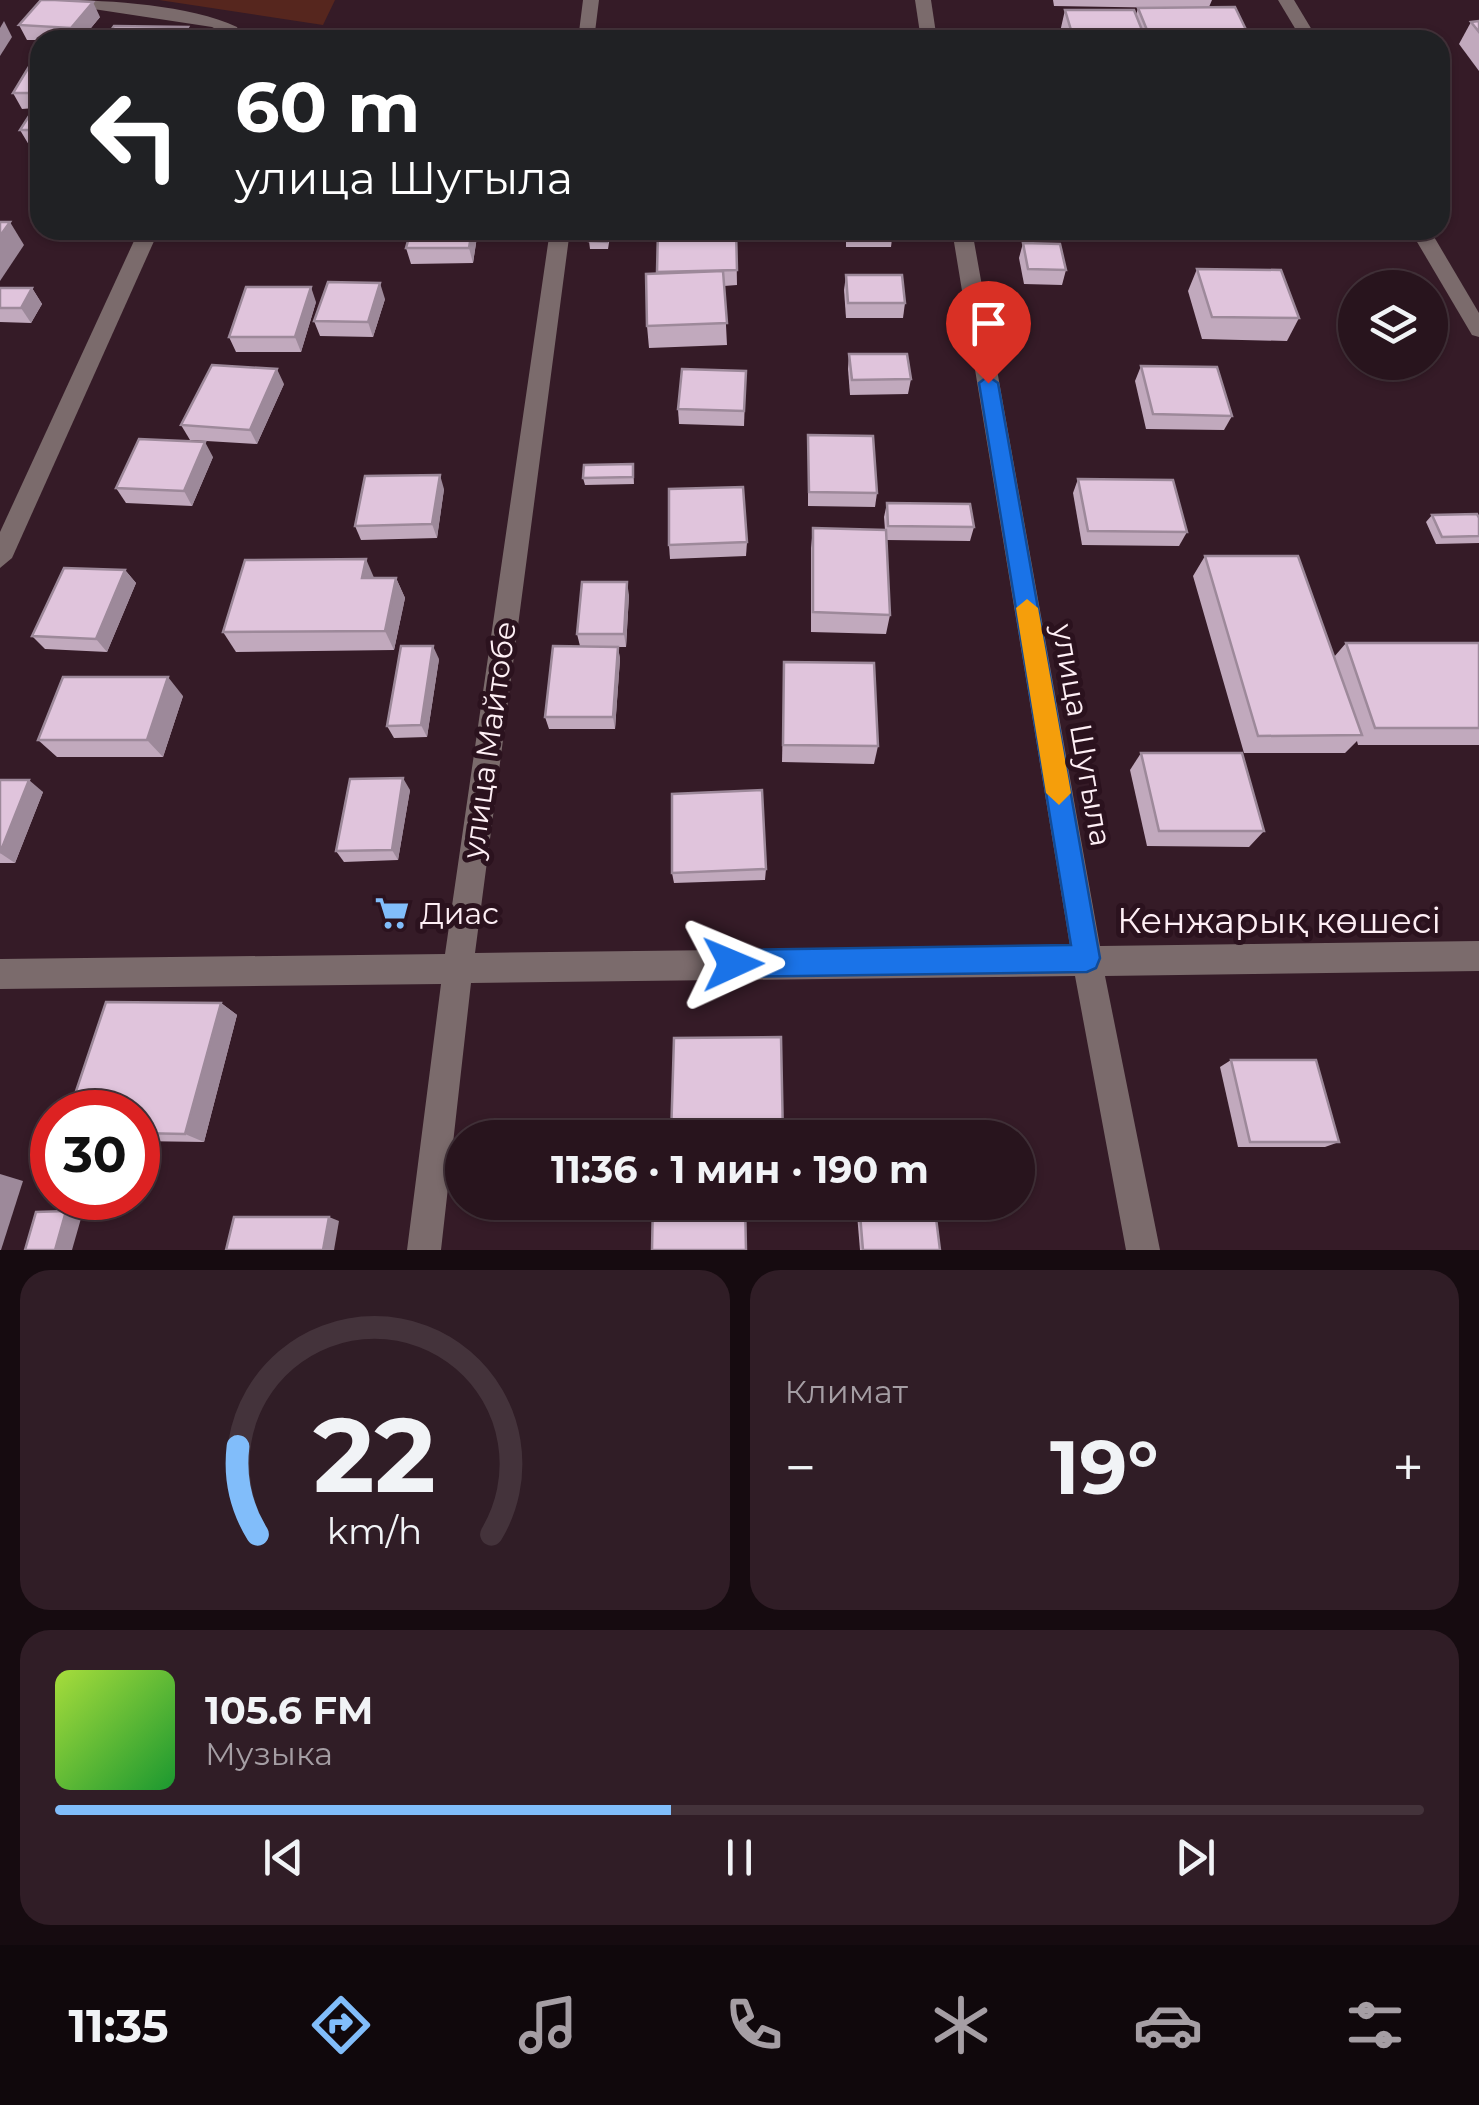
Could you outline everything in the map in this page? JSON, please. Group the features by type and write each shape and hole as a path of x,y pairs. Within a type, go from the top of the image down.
{"street":[{"path":"68,0 216,22 232,30"},
{"path":"588,30 592,0"},
{"path":"922,0 928,30"},
{"path":"1286,0 1304,30"},
{"path":"0,558 144,240"},
{"name":"улица Майтобе","path":"424,1250 458,968 559,240"},
{"name":"улица Шугыла","path":"964,240 1087,958 1143,1250"},
{"path":"1426,240 1479,330"},
{"name":"Кенжарық көшесі","path":"0,974 1479,956"}],"shaded area":[{"path":"159,0 335,0 323,25"}],"building":[{"path":"41,0 93,2 71,28 19,25"},
{"path":"1235,7 1246,30 1147,30 1138,8"},
{"path":"1065,10 1134,10 1142,30 1071,30"},
{"path":"114,26 188,27 186,30 111,30"},
{"path":"30,65 30,93 13,93"},
{"path":"30,114 30,130 20,130"},
{"path":"0,222 10,222 0,236"},
{"path":"408,240 470,240 469,248 406,248"},
{"path":"658,240 736,240 737,270 657,272"},
{"path":"1023,243 1060,244 1066,270 1028,269"},
{"path":"1197,269 1281,270 1299,318 1212,317"},
{"path":"723,271 727,323 647,326 646,274"},
{"path":"846,275 902,275 905,303 848,303"},
{"path":"328,282 380,283 368,322 314,321"},
{"path":"246,287 311,287 295,337 229,337"},
{"path":"0,288 32,288 21,308 0,308"},
{"path":"849,354 907,354 911,379 852,380"},
{"path":"212,365 277,369 250,430 181,425"},
{"path":"1141,366 1217,367 1232,416 1153,414"},
{"path":"682,369 746,371 744,411 678,409"},
{"path":"808,435 873,436 877,493 809,492"},
{"path":"139,439 205,442 184,491 116,488"},
{"path":"633,464 633,477 583,478 584,465"},
{"path":"440,475 432,524 355,526 365,476"},
{"path":"1078,479 1173,480 1187,532 1088,531"},
{"path":"743,487 747,542 669,545 669,489"},
{"path":"887,503 970,504 974,527 888,526"},
{"path":"1477,514 1479,536 1442,537 1432,515"},
{"path":"813,528 886,530 890,615 813,612"},
{"path":"1205,556 1298,556 1362,735 1258,736"},
{"path":"366,559 362,578 396,578 385,631 223,632 245,560"},
{"path":"64,568 125,570 96,639 32,636"},
{"path":"582,582 627,582 624,634 577,634"},
{"path":"1346,643 1479,643 1479,728 1375,728"},
{"path":"401,646 433,646 421,725 387,726"},
{"path":"553,646 618,647 613,717 545,717"},
{"path":"784,662 874,663 878,746 783,745"},
{"path":"63,677 168,677 147,740 38,740"},
{"path":"1141,753 1242,753 1264,831 1159,831"},
{"path":"403,778 392,850 336,851 350,779"},
{"path":"0,780 29,780 0,853"},
{"path":"762,790 766,869 672,873 672,794"},
{"path":"106,1002 221,1003 185,1134 160,1133 160,1090 76,1090"},
{"path":"781,1037 783,1120 672,1120 674,1038"},
{"path":"1231,1060 1316,1060 1339,1142 1250,1142"},
{"path":"234,1217 329,1217 323,1250 226,1250"},
{"path":"34,1220 63,1220 55,1250 25,1250"},
{"path":"653,1220 745,1220 746,1250 652,1250"},
{"path":"860,1220 936,1220 940,1250 863,1250"}],"slow traffic":[{"path":"1027,608 1059,793"}],"place":[{"name":"Диас","path":"392,913"}],"route":[{"path":"733,964 1087,958 988,383"}]}
